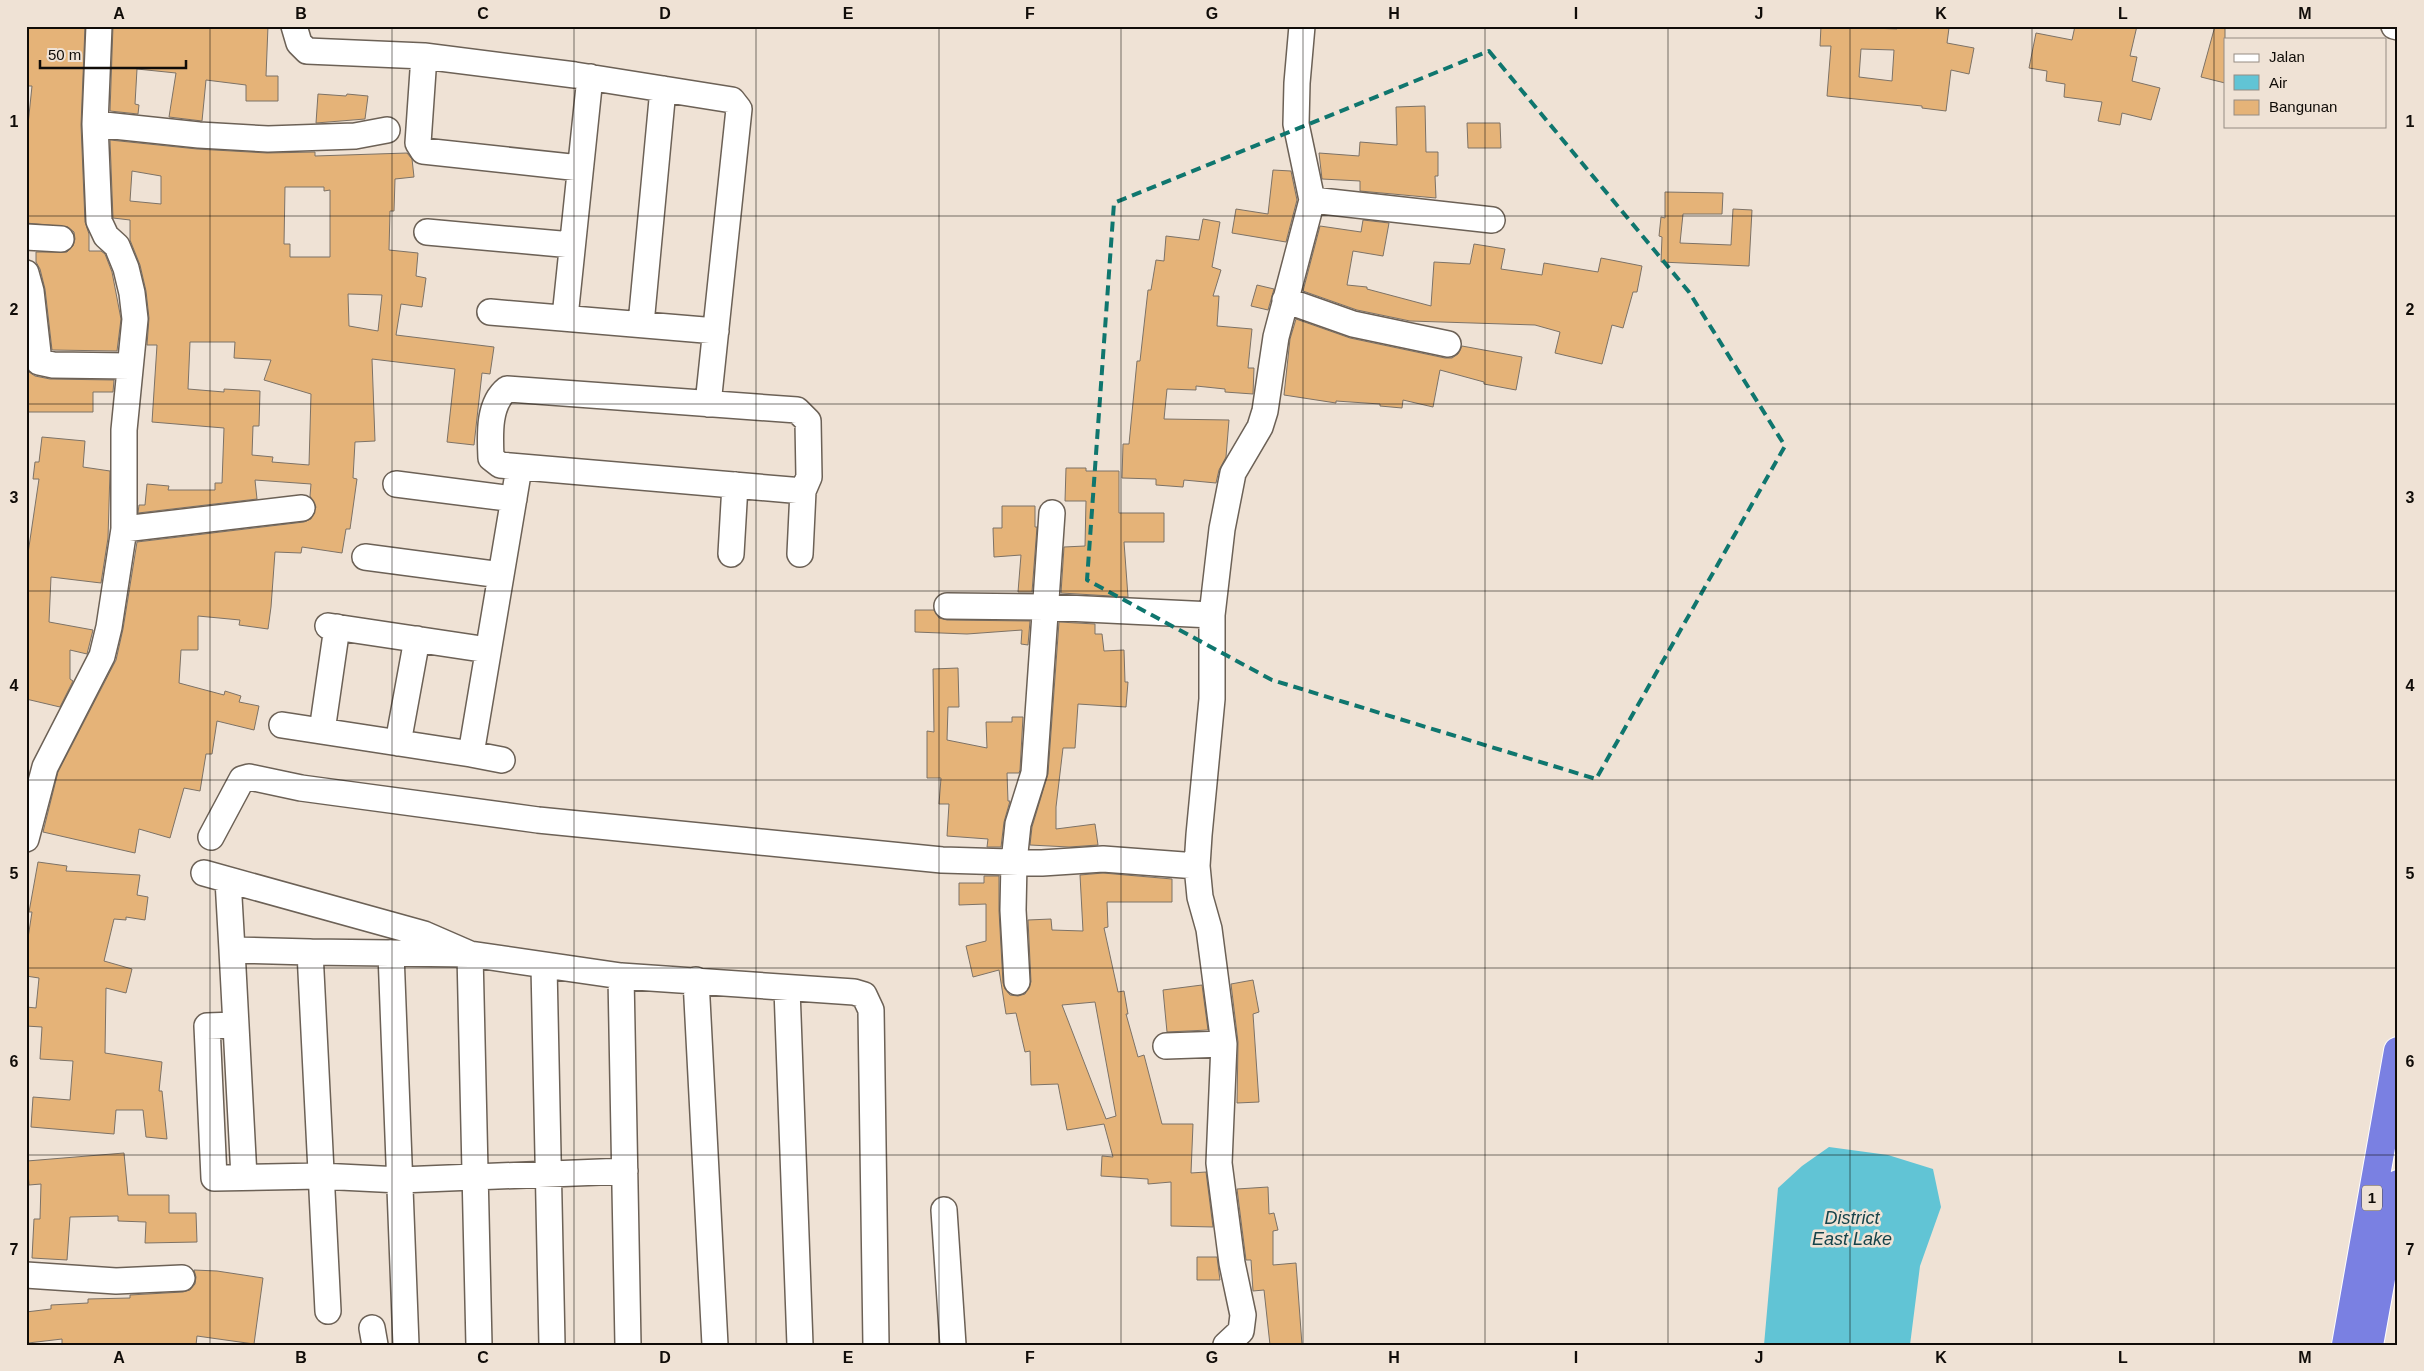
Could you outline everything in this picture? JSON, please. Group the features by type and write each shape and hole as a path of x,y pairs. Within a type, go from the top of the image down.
{"highway":[{"name":"1","path":"2346,1345 2398,1051"},
{"name":"1","path":"2369,1345 2398,1184"}],"street":[{"path":"26,839 45,767 102,656 109,627 124,529 124,430 135,319 132,293 126,268 117,246 106,236 99,222 95,124 99,26"},
{"path":"294,26 300,43 307,51 424,56 590,77 732,100 739,109 708,404"},
{"path":"1226,1345 1241,1331 1243,1315 1232,1263 1219,1163 1219,1113 1224,1044 1209,929 1200,897 1197,866 1212,699 1212,614 1222,530 1233,473 1260,427 1265,411 1276,337 1312,200 1296,124 1297,83 1302,26"},
{"path":"424,56 418,143 423,151 580,168"},
{"path":"565,317 590,77"},
{"path":"641,324 664,89"},
{"path":"95,124 199,135 268,139 355,136 387,130"},
{"path":"1312,200 1492,220"},
{"path":"427,232 572,245"},
{"path":"26,237 61,239"},
{"path":"26,273 31,291 39,362 53,365 130,366"},
{"path":"1285,300 1353,324 1448,344"},
{"path":"490,312 716,331"},
{"path":"800,554 803,491 809,477 808,421 797,410 507,389 499,395 494,406 491,458 500,465 803,491"},
{"path":"471,754 519,468"},
{"path":"396,484 514,499"},
{"path":"730,554 735,485"},
{"path":"124,529 302,508"},
{"path":"1017,982 1013,910 1014,862 1018,824 1034,773 1052,513"},
{"path":"365,557 501,575"},
{"path":"947,606 1046,607 1212,614"},
{"path":"322,731 332,626 488,650"},
{"path":"398,743 417,639"},
{"path":"282,725 502,760"},
{"path":"212,837 242,779 249,777 301,788 538,820 942,860 1014,862 1103,859 1197,866"},
{"path":"204,873 424,934 470,954"},
{"path":"228,880 244,1177 320,1176 400,1180 625,1171"},
{"path":"232,950 470,954 621,976 696,980 787,989 854,992 864,995 871,1010 876,1345"},
{"path":"310,952 328,1312"},
{"path":"391,953 406,1345"},
{"path":"470,954 479,1345"},
{"path":"544,966 552,1345"},
{"path":"621,976 628,1345"},
{"path":"696,980 715,1345"},
{"path":"787,989 800,1345"},
{"path":"1166,1046 1224,1044"},
{"path":"944,1210 952,1345"},
{"path":"26,1275 116,1280 182,1278"}],"highlighted area":[{"path":"1489,51 1689,292 1785,446 1596,779 1272,680 1087,580 1114,203"}],"water":[{"name":"District East Lake","path":"1829,1147 1888,1155 1933,1169 1941,1207 1920,1266 1910,1345 1764,1345 1778,1188 1802,1166"}],"building":[{"path":"26,26 85,26 81,125 85,222 89,234 89,251 101,251 105,254 112,272 121,319 117,351 52,350 45,289 40,269 36,262 36,252 67,252 73,246 75,239 74,232 68,227 26,223 26,144 32,86 26,86"},
{"path":"113,26 268,26 266,76 278,76 278,101 246,101 246,85 206,80 202,121 169,117 176,73 137,69 135,104 139,105 138,114 110,111"},
{"path":"1821,26 1897,29 1898,26 1933,26 1949,28 1947,43 1974,48 1969,74 1951,70 1946,111 1922,108 1922,106 1827,96 1831,46 1820,46","holes":["1861,49 1894,50 1892,81 1859,77"]},
{"path":"2075,26 2137,26 2130,56 2137,57 2132,81 2160,88 2151,120 2122,113 2120,125 2098,121 2102,102 2064,97 2065,84 2046,81 2047,71 2029,68 2036,33 2072,40"},
{"path":"2215,26 2225,26 2224,83 2201,77"},
{"path":"318,94 368,96 365,119 316,123"},
{"path":"1425,106 1426,152 1438,152 1438,176 1435,176 1436,198 1360,191 1360,181 1322,179 1319,153 1359,156 1360,142 1397,145 1396,107"},
{"path":"1467,123 1500,123 1501,148 1468,148"},
{"path":"110,140 197,149 267,153 315,152 315,156 407,153 412,159 414,177 395,179 394,211 390,211 389,250 418,253 416,276 426,278 422,307 401,304 396,335 494,347 490,374 482,373 474,445 447,442 455,369 372,359 375,441 355,442 353,478 357,479 350,529 346,529 342,553 302,547 301,553 275,552 268,629 239,625 240,620 198,616 198,650 181,650 179,683 224,695 225,691 241,696 239,702 259,706 254,730 217,721 212,754 206,754 200,791 184,788 170,838 139,829 135,853 43,832 58,772 116,660 137,542 304,522 311,519 316,507 310,496 311,484 255,480 257,499 138,513 139,505 145,505 147,484 169,486 168,490 215,490 215,483 222,483 224,428 152,422 157,345 147,345 149,318 146,291 140,265 130,240 130,220 113,218","holes":["132,171 161,176 161,204 130,201","285,187 324,187 324,191 330,190 330,257 290,257 290,244 284,244","348,294 382,295 378,331 349,326","190,342 235,342 234,358 271,360 264,380 311,394 309,465 272,462 273,457 252,455 253,426 259,426 260,391 224,389 224,392 188,389"]},
{"path":"1273,170 1291,171 1297,200 1286,242 1232,233 1236,209 1268,214"},
{"path":"1665,192 1723,193 1722,214 1683,214 1680,243 1731,245 1733,209 1752,210 1749,266 1661,262 1662,237 1659,236 1661,217 1665,218"},
{"path":"1203,219 1220,222 1212,267 1221,270 1213,296 1219,296 1217,326 1252,329 1248,368 1254,368 1253,394 1225,392 1225,389 1196,386 1196,390 1167,389 1164,419 1229,420 1226,457 1219,470 1216,483 1184,480 1183,487 1156,485 1156,479 1122,478 1123,444 1129,444 1137,361 1140,361 1148,290 1151,290 1156,260 1164,261 1166,236 1199,240"},
{"path":"1363,220 1389,223 1383,256 1353,251 1347,285 1367,287 1367,289 1431,306 1434,262 1470,264 1474,244 1505,249 1501,269 1542,275 1544,263 1598,272 1601,258 1642,266 1637,292 1633,292 1623,328 1612,325 1602,364 1555,353 1560,332 1535,325 1410,321 1357,310 1303,291 1320,226 1361,232"},
{"path":"1257,285 1274,289 1268,310 1251,306"},
{"path":"1296,319 1350,338 1445,358 1452,358 1458,354 1462,346 1522,357 1516,390 1484,384 1484,382 1440,370 1433,407 1403,400 1402,408 1380,406 1380,404 1336,401 1336,403 1284,395 1290,339"},
{"path":"26,367 35,376 50,379 114,380 113,392 93,392 93,412 26,412"},
{"path":"42,437 85,441 83,467 110,471 108,538 101,583 51,577 49,622 93,630 87,654 70,650 70,679 73,681 60,707 26,699 28,590 26,590 26,567 39,479 33,479 35,462 39,462"},
{"path":"1066,468 1086,468 1086,471 1119,471 1119,513 1164,513 1164,542 1124,542 1128,597 1061,593 1064,547 1085,546 1086,501 1065,501"},
{"path":"1002,506 1035,506 1035,527 1037,527 1032,592 1018,592 1021,555 994,557 993,528 1002,528"},
{"path":"915,610 934,610 939,618 947,620 1030,621 1028,645 1021,644 1022,630 967,634 915,632"},
{"path":"1059,622 1095,624 1095,634 1102,634 1104,651 1124,650 1125,682 1128,682 1126,707 1078,704 1075,748 1063,748 1056,807 1056,829 1095,824 1098,845 1069,847 1030,845 1032,827 1048,774"},
{"path":"958,668 959,707 948,707 947,740 987,748 986,722 1012,722 1012,717 1023,717 1020,770 1019,773 1007,773 1008,801 1010,801 1004,822 1001,847 987,847 988,839 947,836 949,804 939,804 941,778 927,778 927,731 934,732 933,669"},
{"path":"38,862 67,866 66,871 140,875 137,895 148,897 145,920 126,917 126,920 114,919 104,961 132,969 126,993 106,988 105,1053 162,1062 159,1091 162,1091 167,1139 146,1137 143,1110 116,1110 114,1134 31,1127 33,1097 70,1100 73,1061 40,1059 42,1027 26,1026 26,1007 36,1008 39,978 26,976 26,951 32,912 29,912"},
{"path":"1103,873 1172,879 1172,902 1107,902 1108,927 1104,928 1118,992 1124,991 1128,1014 1126,1014 1138,1057 1144,1055 1162,1124 1193,1124 1191,1173 1206,1172 1213,1227 1171,1226 1171,1182 1148,1184 1148,1179 1101,1176 1102,1156 1113,1157 1104,1124 1067,1130 1058,1084 1031,1085 1030,1051 1025,1052 1016,1013 1006,1014 999,970 973,977 966,946 986,941 986,904 959,905 959,883 984,883 984,876 999,876 1003,983 1010,995 1018,996 1025,994 1031,982 1028,920 1051,919 1052,930 1083,931 1080,875","holes":["1095,1002 1116,1116 1106,1119 1062,1005"]},
{"path":"1253,980 1259,1012 1253,1014 1259,1102 1237,1103 1238,1042 1231,984"},
{"path":"1202,985 1208,1030 1167,1032 1163,990"},
{"path":"124,1153 128,1195 169,1195 169,1213 196,1213 197,1242 145,1243 146,1222 118,1221 118,1216 70,1217 67,1260 32,1258 34,1219 40,1219 41,1184 29,1185 27,1161"},
{"path":"1268,1187 1269,1214 1274,1213 1278,1230 1273,1231 1273,1265 1296,1263 1302,1345 1270,1345 1264,1290 1253,1291 1251,1260 1246,1260 1237,1189"},
{"path":"1197,1257 1217,1257 1220,1280 1197,1280"},
{"path":"194,1270 217,1271 263,1278 254,1344 197,1336 196,1345 62,1345 62,1339 28,1343 26,1312 51,1309 51,1305 88,1303 88,1299 130,1298 130,1295 183,1292 190,1290 195,1284"}]}
